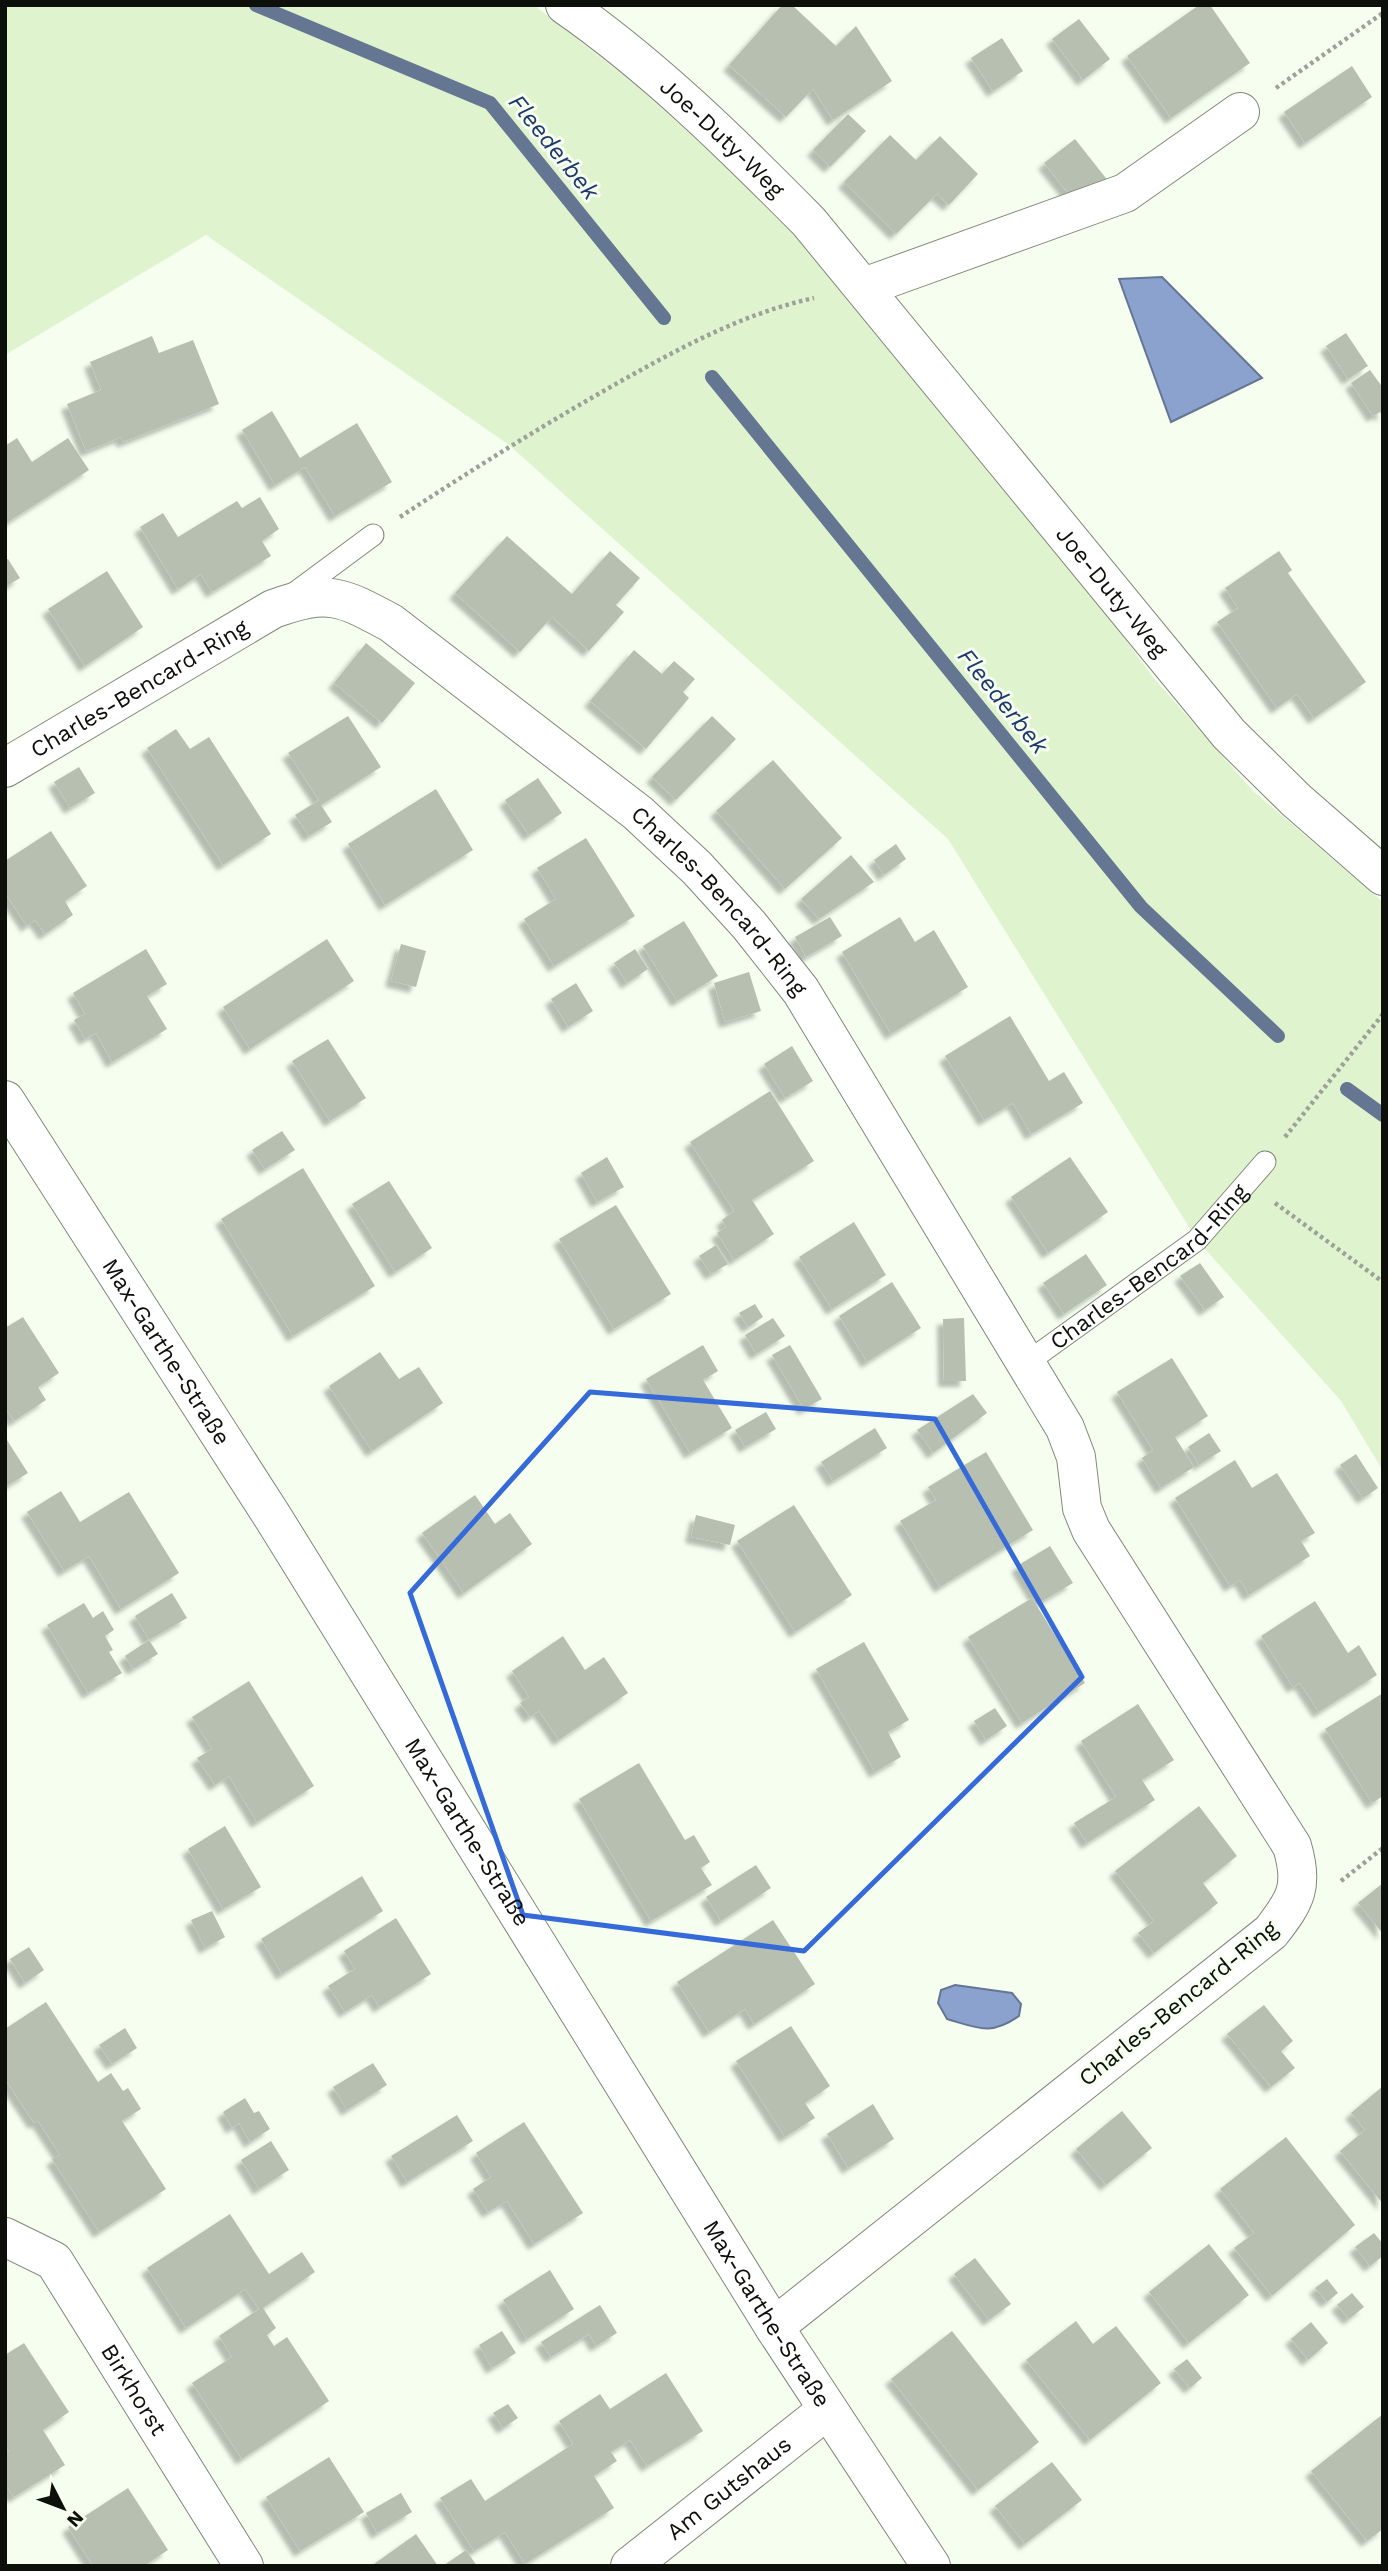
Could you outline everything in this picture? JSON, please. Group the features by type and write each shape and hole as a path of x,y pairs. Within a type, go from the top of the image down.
{"street":[{"name":"Joe-Duty-Weg","path":"565,5 597,28 743,155 809,222 1229,734 1296,800 1383,876"},
{"path":"864,287 1125,193 1240,113"},
{"name":"Charles-Bencard-Ring","path":"5,768 273,609 308,596 333,597 361,606 391,623 638,813 697,869 749,925 801,991 1065,1428 1072,1447 1082,1508 1091,1530 1292,1846 1299,1871 1294,1903 1271,1932 774,2327"},
{"name":"Max-Garthe-Straße","path":"5,1100 267,1507 774,2327 931,2566"},
{"name":"Birkhorst","path":"5,2237 54,2261 244,2566"},
{"name":"Am Gutshaus","path":"630,2566 827,2410"}],"lane":[{"name":"Charles-Bencard-Ring","path":"273,609 373,536"},
{"name":"Charles-Bencard-Ring","path":"1024,1364 1197,1240 1265,1163"}],"path":[{"path":"1240,113 1383,13"},
{"path":"373,536 509,445 695,339 779,306 864,287"},
{"path":"1265,1163 1383,1014"},
{"path":"1249,1184 1383,1282"}],"highlighted area":[{"path":"590,1392 935,1419 1082,1677 804,1951 523,1915 410,1593"}],"green space":[{"path":"5,5 534,5 633,83 722,162 815,257 1121,620 1123,636 1152,676 1253,791 1383,902 1383,1471 1341,1401 1197,1240 948,839 509,445 206,235 5,355"}],"water":[{"path":"1162,277 1262,378 1171,422 1119,279"},
{"path":"955,1985 1012,1993 1021,2004 1019,2016 992,2028 976,2027 947,2019 938,2003 941,1990"}],"building":[{"path":"782,5 792,5 836,46 856,26 892,81 833,120 813,89 786,117 729,65"},
{"path":"1199,5 1210,5 1250,63 1171,118 1127,56"},
{"path":"1079,19 1110,59 1083,80 1052,39"},
{"path":"1002,38 1023,71 993,91 971,58"},
{"path":"1352,66 1372,97 1305,143 1284,112"},
{"path":"848,114 866,131 830,167 813,150"},
{"path":"890,135 916,160 940,136 978,174 949,205 937,194 896,234 844,182"},
{"path":"1075,139 1109,182 1071,197 1044,163"},
{"path":"1346,333 1368,366 1348,379 1326,346"},
{"path":"152,336 159,353 193,340 219,404 123,442 121,437 86,451 67,404 101,390 90,362"},
{"path":"1370,370 1383,388 1383,417 1380,412 1373,416 1351,383"},
{"path":"272,411 300,458 357,423 392,482 335,516 305,467 275,485 242,430"},
{"path":"17,438 32,462 68,438 89,470 5,524 5,446"},
{"path":"260,497 279,529 262,541 271,556 212,592 201,574 178,589 140,527 163,513 178,537 237,501 242,508"},
{"path":"507,536 572,594 610,551 640,578 616,605 624,612 589,651 552,617 520,652 455,593"},
{"path":"1279,551 1292,570 1288,573 1366,682 1314,718 1297,694 1277,708 1217,622 1238,608 1225,588"},
{"path":"8,559 20,578 5,587 5,560"},
{"path":"107,571 143,627 85,666 48,609"},
{"path":"366,643 415,683 382,723 334,683"},
{"path":"634,650 662,674 674,661 695,679 683,692 689,698 646,749 590,701"},
{"path":"348,716 381,767 321,805 332,822 309,836 295,815 319,800 288,753"},
{"path":"712,716 736,739 676,800 652,777"},
{"path":"176,729 190,749 209,737 271,834 223,865 147,748"},
{"path":"773,760 842,838 785,889 716,811"},
{"path":"79,767 95,793 70,808 54,782"},
{"path":"538,778 562,813 529,835 505,800"},
{"path":"436,789 473,850 385,905 348,844"},
{"path":"51,831 87,886 65,901 73,915 45,934 35,920 27,926 5,893 5,861"},
{"path":"586,838 635,916 554,966 524,919 556,899 537,868"},
{"path":"896,844 906,859 884,875 874,860"},
{"path":"851,855 874,882 819,919 801,899"},
{"path":"830,917 842,936 806,957 795,937"},
{"path":"900,917 915,942 934,930 968,987 891,1034 842,952"},
{"path":"684,921 718,976 677,1001 643,946"},
{"path":"327,939 354,981 250,1049 223,1007"},
{"path":"401,944 426,951 416,987 391,981"},
{"path":"146,949 167,984 147,996 167,1029 112,1062 96,1033 85,1039 74,1020 85,1014 73,993"},
{"path":"635,949 648,969 627,983 614,963"},
{"path":"749,972 761,1011 725,1022 714,983"},
{"path":"576,983 593,1011 568,1027 551,999"},
{"path":"1010,1016 1049,1081 1064,1072 1083,1103 1031,1134 1013,1103 984,1120 945,1056"},
{"path":"328,1039 366,1098 330,1121 292,1061"},
{"path":"792,1046 813,1081 785,1098 764,1064"},
{"path":"770,1091 814,1161 752,1200 774,1234 734,1260 717,1233 726,1227 722,1220 734,1211 690,1142"},
{"path":"282,1131 295,1150 265,1169 252,1150"},
{"path":"607,1157 624,1187 597,1202 581,1173"},
{"path":"1070,1157 1108,1212 1048,1253 1011,1197"},
{"path":"303,1168 375,1286 293,1336 221,1219"},
{"path":"389,1181 432,1248 395,1272 352,1204"},
{"path":"616,1205 671,1294 614,1329 559,1239"},
{"path":"854,1222 886,1275 832,1309 799,1257"},
{"path":"716,1245 728,1264 711,1274 699,1256"},
{"path":"1086,1254 1107,1285 1064,1314 1043,1283"},
{"path":"1200,1263 1224,1297 1205,1310 1180,1276"},
{"path":"892,1282 921,1328 867,1362 839,1316"},
{"path":"755,1304 763,1317 748,1327 739,1313"},
{"path":"23,1317 59,1373 38,1387 46,1400 14,1421 5,1407 5,1328"},
{"path":"773,1318 785,1336 756,1354 745,1335"},
{"path":"964,1318 966,1381 944,1381 943,1319"},
{"path":"703,1345 718,1371 703,1380 732,1428 690,1453 646,1379"},
{"path":"790,1345 822,1399 804,1409 772,1355"},
{"path":"380,1352 399,1379 419,1367 443,1403 372,1451 329,1386"},
{"path":"1172,1358 1208,1416 1175,1437 1194,1467 1161,1488 1142,1458 1153,1450 1117,1392"},
{"path":"973,1394 987,1413 933,1453 917,1430"},
{"path":"766,1412 776,1429 745,1447 735,1430"},
{"path":"875,1428 887,1448 833,1481 821,1462"},
{"path":"1209,1433 1221,1451 1199,1465 1188,1447"},
{"path":"5,1437 28,1473 5,1487"},
{"path":"986,1452 1033,1530 940,1587 900,1521 936,1500 928,1487"},
{"path":"1356,1454 1378,1488 1363,1498 1340,1465"},
{"path":"1235,1460 1252,1488 1277,1473 1315,1533 1301,1541 1310,1556 1249,1595 1240,1580 1230,1586 1175,1498"},
{"path":"61,1491 80,1522 129,1492 179,1573 121,1609 89,1556 64,1571 27,1512"},
{"path":"475,1495 495,1524 510,1513 532,1544 464,1593 422,1533"},
{"path":"794,1505 852,1595 795,1632 737,1541"},
{"path":"696,1515 735,1525 730,1545 691,1537"},
{"path":"1050,1546 1073,1583 1039,1603 1017,1566"},
{"path":"172,1593 187,1618 149,1640 135,1616"},
{"path":"1032,1598 1085,1683 1022,1723 968,1637"},
{"path":"1315,1601 1348,1653 1359,1645 1377,1675 1319,1712 1300,1683 1293,1687 1261,1636"},
{"path":"84,1603 93,1618 103,1611 114,1630 105,1636 113,1650 109,1652 122,1673 88,1693 47,1625"},
{"path":"563,1636 585,1670 604,1657 628,1693 559,1740 539,1711 530,1717 520,1703 529,1697 512,1671"},
{"path":"149,1640 158,1654 133,1669 125,1656"},
{"path":"864,1642 909,1720 888,1732 901,1757 875,1772 816,1669"},
{"path":"249,1681 314,1786 257,1822 229,1776 215,1785 197,1758 212,1749 192,1717"},
{"path":"1383,1693 1383,1796 1372,1803 1325,1729"},
{"path":"1138,1704 1174,1760 1142,1780 1155,1800 1087,1843 1074,1823 1116,1797 1081,1741"},
{"path":"995,1708 1007,1726 986,1740 974,1721"},
{"path":"639,1763 685,1840 694,1835 710,1862 701,1868 712,1885 651,1921 579,1799"},
{"path":"1199,1806 1237,1856 1203,1883 1218,1903 1154,1953 1138,1933 1154,1921 1115,1871"},
{"path":"225,1826 261,1887 223,1909 188,1849"},
{"path":"756,1865 771,1888 721,1921 706,1897"},
{"path":"362,1876 383,1911 282,1974 261,1939"},
{"path":"1383,1883 1383,1934 1358,1903"},
{"path":"212,1911 225,1937 205,1948 191,1920"},
{"path":"396,1918 431,1974 379,2007 372,1995 345,2012 328,1986 355,1969 344,1951"},
{"path":"773,1920 815,1984 754,2024 745,2009 709,2032 677,1982"},
{"path":"29,1947 44,1970 25,1983 10,1959"},
{"path":"46,2002 98,2082 111,2073 123,2091 128,2088 141,2109 122,2121 166,2189 99,2232 52,2159 60,2155 38,2121 34,2123 5,2079 5,2029"},
{"path":"1264,2005 1293,2041 1281,2051 1295,2068 1271,2087 1227,2034"},
{"path":"791,2026 830,2086 805,2103 815,2118 785,2137 736,2061"},
{"path":"125,2028 137,2048 112,2064 99,2045"},
{"path":"373,2063 387,2085 347,2110 333,2087"},
{"path":"1383,2086 1383,2204 1340,2151 1365,2130 1351,2113"},
{"path":"245,2098 254,2113 259,2111 270,2129 250,2142 239,2123 232,2128 223,2112"},
{"path":"873,2104 894,2139 848,2168 827,2134"},
{"path":"1122,2111 1152,2148 1106,2185 1076,2149"},
{"path":"457,2115 473,2141 407,2182 391,2156"},
{"path":"524,2122 583,2213 534,2244 507,2201 488,2212 473,2189 491,2177 476,2153"},
{"path":"1286,2137 1355,2225 1272,2296 1234,2248 1254,2233 1220,2189"},
{"path":"271,2141 289,2170 259,2189 241,2160"},
{"path":"230,2214 269,2274 302,2252 315,2272 263,2308 276,2328 267,2335 274,2346 287,2337 329,2401 242,2459 192,2383 232,2357 219,2336 259,2309 245,2289 186,2328 147,2268"},
{"path":"1374,2233 1383,2244 1383,2256 1370,2266 1355,2247"},
{"path":"1209,2244 1249,2295 1189,2343 1149,2292"},
{"path":"975,2258 1011,2304 989,2320 954,2274"},
{"path":"550,2270 574,2309 527,2339 503,2300"},
{"path":"1327,2279 1338,2293 1327,2302 1315,2288"},
{"path":"1352,2293 1364,2307 1349,2319 1337,2305"},
{"path":"600,2305 617,2333 596,2346 589,2334 551,2357 541,2342"},
{"path":"1076,2321 1093,2344 1116,2326 1161,2383 1090,2440 1026,2360"},
{"path":"1311,2322 1328,2343 1308,2360 1291,2339"},
{"path":"502,2331 516,2353 492,2368 479,2345"},
{"path":"952,2331 1039,2442 978,2490 891,2379"},
{"path":"24,2343 69,2412 43,2430 65,2465 14,2497 5,2484 5,2454 9,2451 5,2446 5,2355"},
{"path":"1187,2359 1202,2378 1190,2388 1174,2369"},
{"path":"666,2373 703,2431 647,2466 630,2440 611,2452 617,2461 594,2476 614,2508 525,2564 505,2532 474,2551 440,2498 471,2479 485,2501 573,2444 559,2421 600,2394 610,2409"},
{"path":"508,2404 518,2418 503,2428 493,2413"},
{"path":"1383,2414 1383,2529 1367,2541 1311,2471"},
{"path":"329,2457 364,2512 300,2551 266,2497"},
{"path":"1052,2462 1082,2500 1025,2544 995,2506"},
{"path":"128,2488 168,2550 144,2566 93,2566 68,2527"},
{"path":"401,2493 412,2512 377,2533 366,2513"},
{"path":"416,2534 438,2566 374,2564"},
{"path":"466,2550 477,2566 443,2566"}],"waterway":[{"name":"Fleederbek","path":"256,5 490,103 664,318"},
{"name":"Fleederbek","path":"712,377 1141,907 1278,1036"},
{"name":"Fleederbek","path":"1347,1089 1383,1115"}]}
